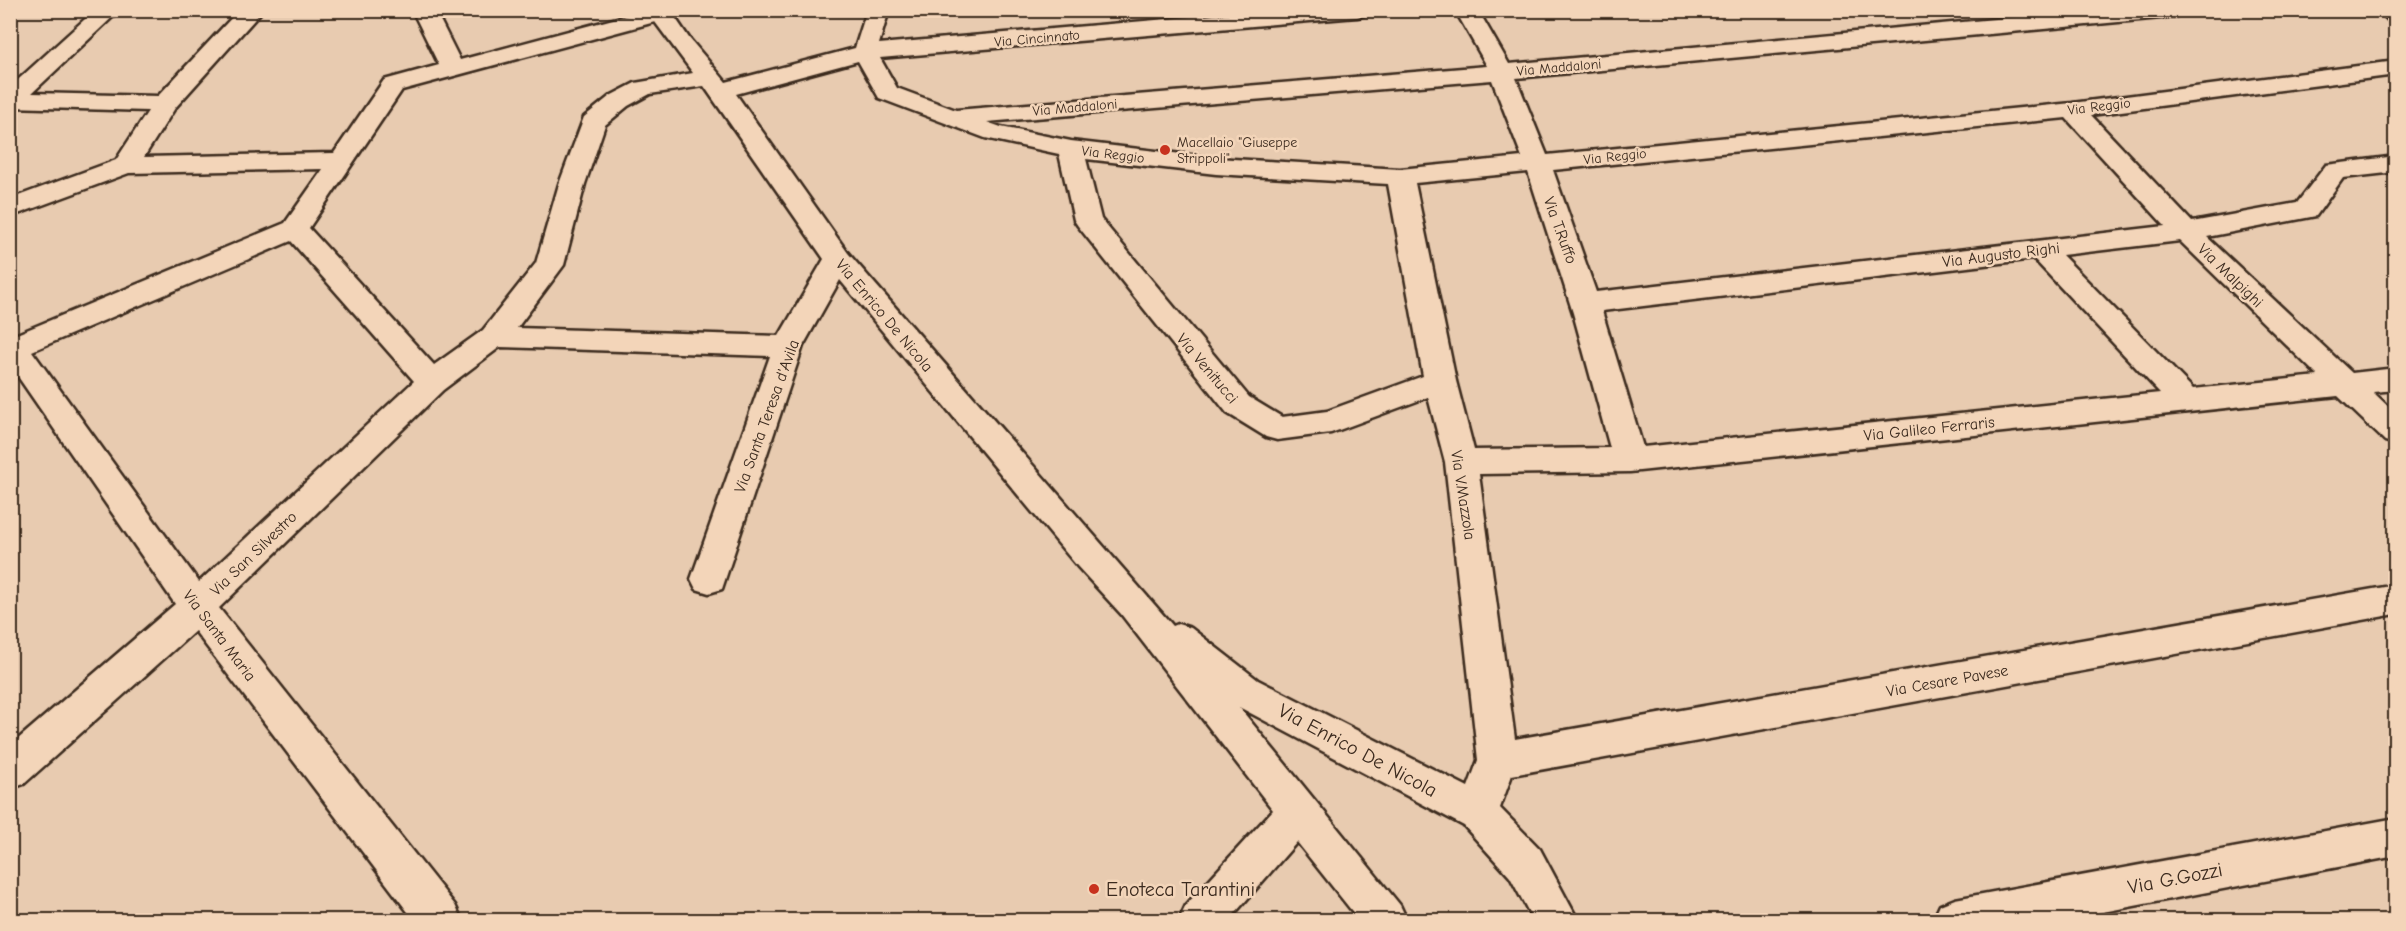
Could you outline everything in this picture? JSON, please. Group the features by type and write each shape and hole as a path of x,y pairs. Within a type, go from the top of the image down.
{"street":[{"path":"11,100 109,10"},
{"path":"126,165 165,104 252,10"},
{"path":"423,10 453,69"},
{"path":"865,52 879,10"},
{"name":"Via Cincinnato","path":"494,337 550,266 572,184 593,122 619,101 644,88 715,84 865,52 1357,10"},
{"name":"Via T.Ruffo","path":"1466,10 1502,72 1587,303 1630,460"},
{"path":"1958,10 1976,27"},
{"name":"Via Maddaloni","path":"947,117 1502,72 2172,10"},
{"path":"2389,10 2396,15"},
{"path":"12,344 295,229 393,85 659,12"},
{"name":"Via Enrico De Nicola","path":"659,12 715,84 838,260 1089,556 1134,604 1385,921"},
{"name":"Via Reggio","path":"865,52 888,93 994,133 1071,149 1216,166 1400,177 2072,110 2396,68"},
{"path":"11,100 165,104"},
{"name":"Via Malpighi","path":"2072,110 2186,232 2396,434"},
{"name":"Via Venitucci","path":"1071,149 1088,220 1238,405 1277,429 1331,422 1440,381"},
{"path":"10,209 126,165 341,161"},
{"name":"Via Augusto Righi","path":"1587,303 2186,232 2306,210 2335,171 2396,164"},
{"name":"Via V.Mazzola","path":"1400,177 1440,381 1461,462 1498,760 1478,813"},
{"path":"295,229 432,382"},
{"path":"2041,250 2185,400"},
{"name":"Via Santa Teresa d'Avila","path":"709,579 788,345 838,260"},
{"path":"494,337 788,345"},
{"name":"Via San Silvestro","path":"10,771 197,607 432,382 494,337"},
{"name":"Via Santa Maria","path":"12,344 197,607 440,921"},
{"name":"Via Galileo Ferraris","path":"1461,462 1630,460 2396,379"},
{"name":"Via Cesare Pavese","path":"1498,760 2396,599"},
{"name":"Via Enrico De Nicola","path":"1134,604 1244,691 1478,813 1525,863 1556,921"},
{"path":"1200,921 1298,811"},
{"name":"Via G.Gozzi","path":"1955,921 2097,908 2396,837"}],"place":[{"name":"Macellaio \"Giuseppe Strippoli\"","path":"1165,150"},
{"name":"Enoteca Tarantini","path":"1094,889"}]}
